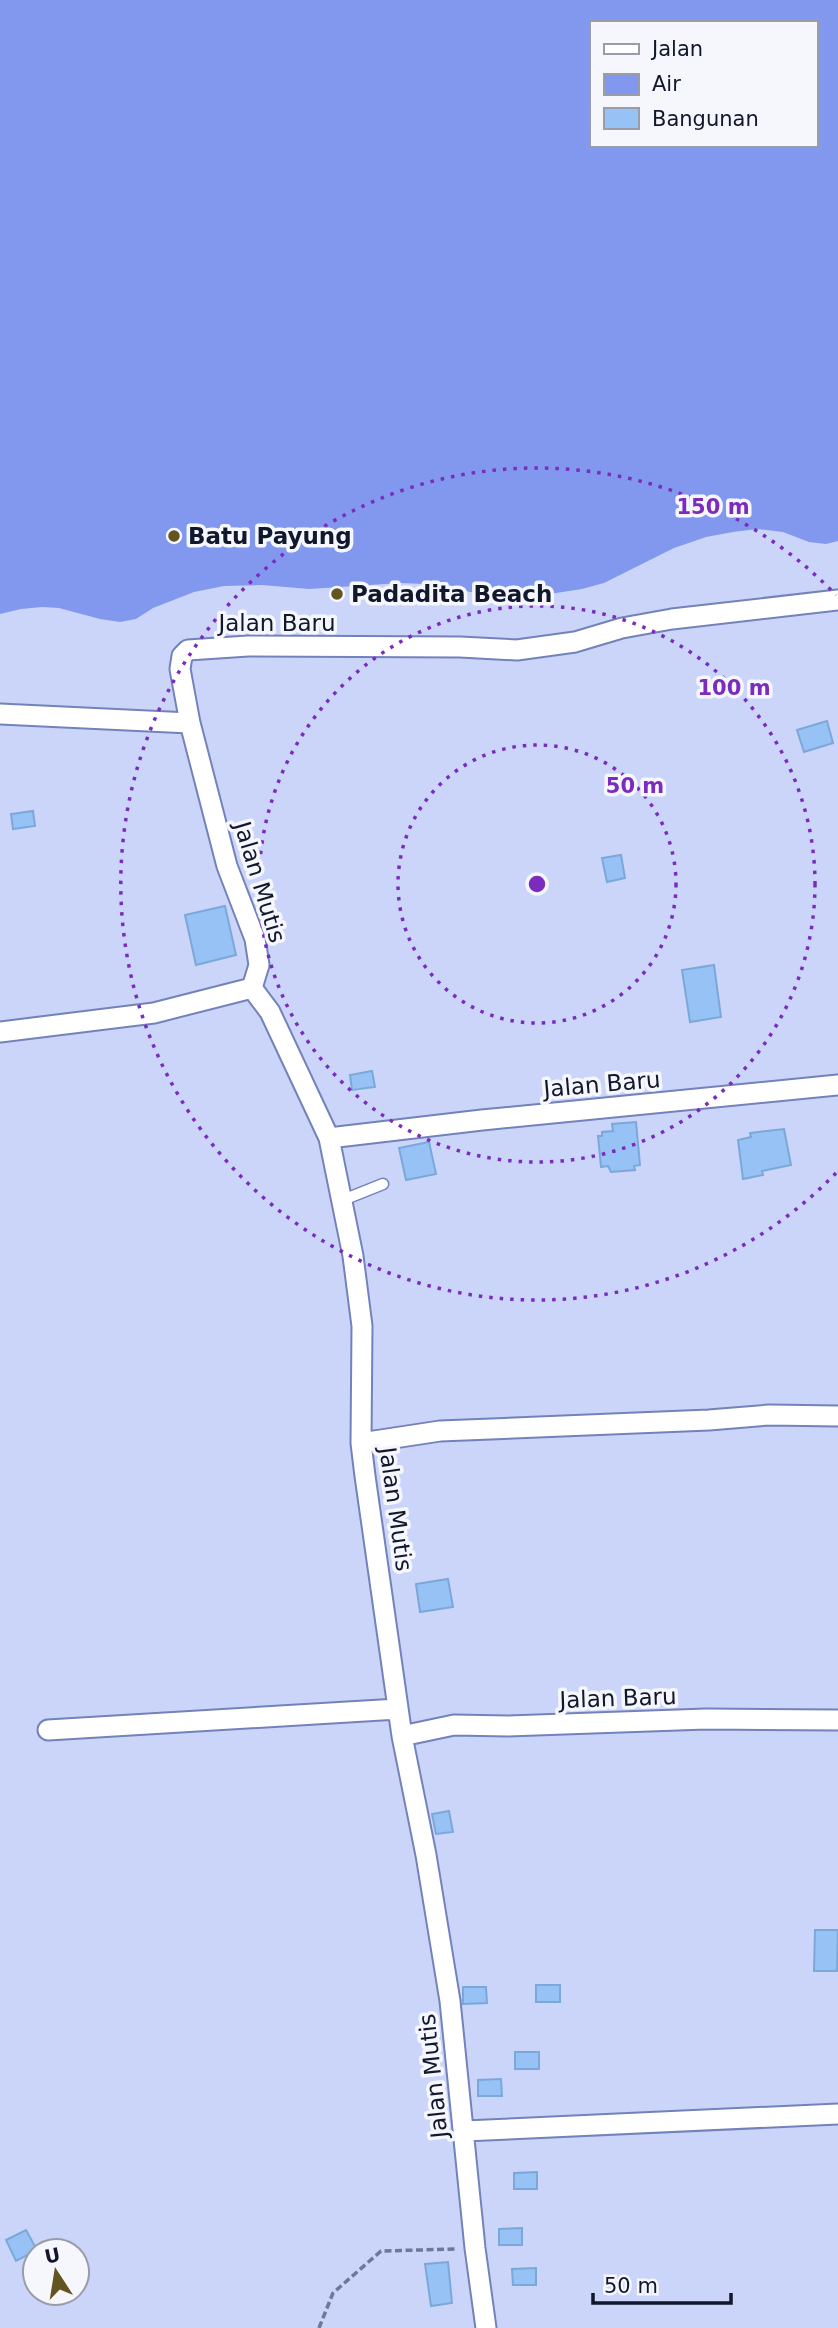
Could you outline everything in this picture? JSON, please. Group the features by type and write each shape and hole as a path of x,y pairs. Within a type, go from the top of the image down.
{"street":[{"name":"Jalan Baru","path":"190,723 180,661 188,650 460,647 517,650 575,642 622,628 672,619 838,600"},
{"path":"0,713 190,723"},
{"name":"Jalan Mutis","path":"190,723 227,866 255,939 259,965 252,988 270,1012 329,1138 343,1200 362,1326 361,1443 402,1736 426,1855 450,2001 475,2248 486,2328"},
{"path":"0,1032 154,1013 252,988"},
{"name":"Jalan Baru","path":"329,1138 838,1085"},
{"path":"361,1443 440,1431 769,1415 838,1416"},
{"path":"48,1730 398,1709"},
{"name":"Jalan Baru","path":"402,1736 454,1725 838,1720"},
{"path":"464,2131 838,2114"}],"lane":[{"path":"343,1200 383,1184"}],"path":[{"path":"319,2328 333,2293 381,2251 475,2248"}],"water":[{"path":"0,0 838,0 838,541 826,544 809,542 783,532 757,529 733,532 706,537 674,548 604,583 556,593 510,596 400,583 309,589 262,585 224,586 194,592 153,608 136,619 120,622 59,608 21,609 0,614"}],"building":[{"path":"827,721 833,743 804,752 797,730"},
{"path":"33,811 35,826 13,829 11,814"},
{"path":"621,855 625,878 607,882 602,858"},
{"path":"225,906 236,955 196,965 185,915"},
{"path":"714,965 721,1017 690,1022 682,970"},
{"path":"372,1071 375,1087 352,1090 350,1075"},
{"path":"636,1122 640,1165 634,1166 635,1170 611,1172 608,1166 601,1167 598,1136 602,1136 602,1132 613,1131 612,1124"},
{"path":"784,1129 791,1165 762,1171 763,1175 743,1179 738,1140 751,1137 750,1133"},
{"path":"429,1142 436,1174 406,1180 399,1148"},
{"path":"448,1579 453,1607 420,1612 416,1584"},
{"path":"449,1811 453,1832 436,1834 432,1814"},
{"path":"815,1930 838,1930 837,1971 814,1971"},
{"path":"536,1985 560,1985 560,2002 536,2002"},
{"path":"463,1987 486,1987 487,2003 463,2004"},
{"path":"515,2052 539,2052 539,2069 515,2069"},
{"path":"501,2079 502,2096 478,2096 478,2080"},
{"path":"537,2172 537,2189 514,2189 514,2173"},
{"path":"522,2228 522,2245 499,2245 499,2229"},
{"path":"26,2230 30,2237 21,2237 21,2258 16,2261 6,2240"},
{"path":"448,2262 452,2303 431,2306 425,2264"},
{"path":"536,2268 536,2285 513,2285 512,2269"}],"place":[{"name":"Batu Payung","path":"174,536"},
{"name":"Padadita Beach","path":"337,594"}]}
